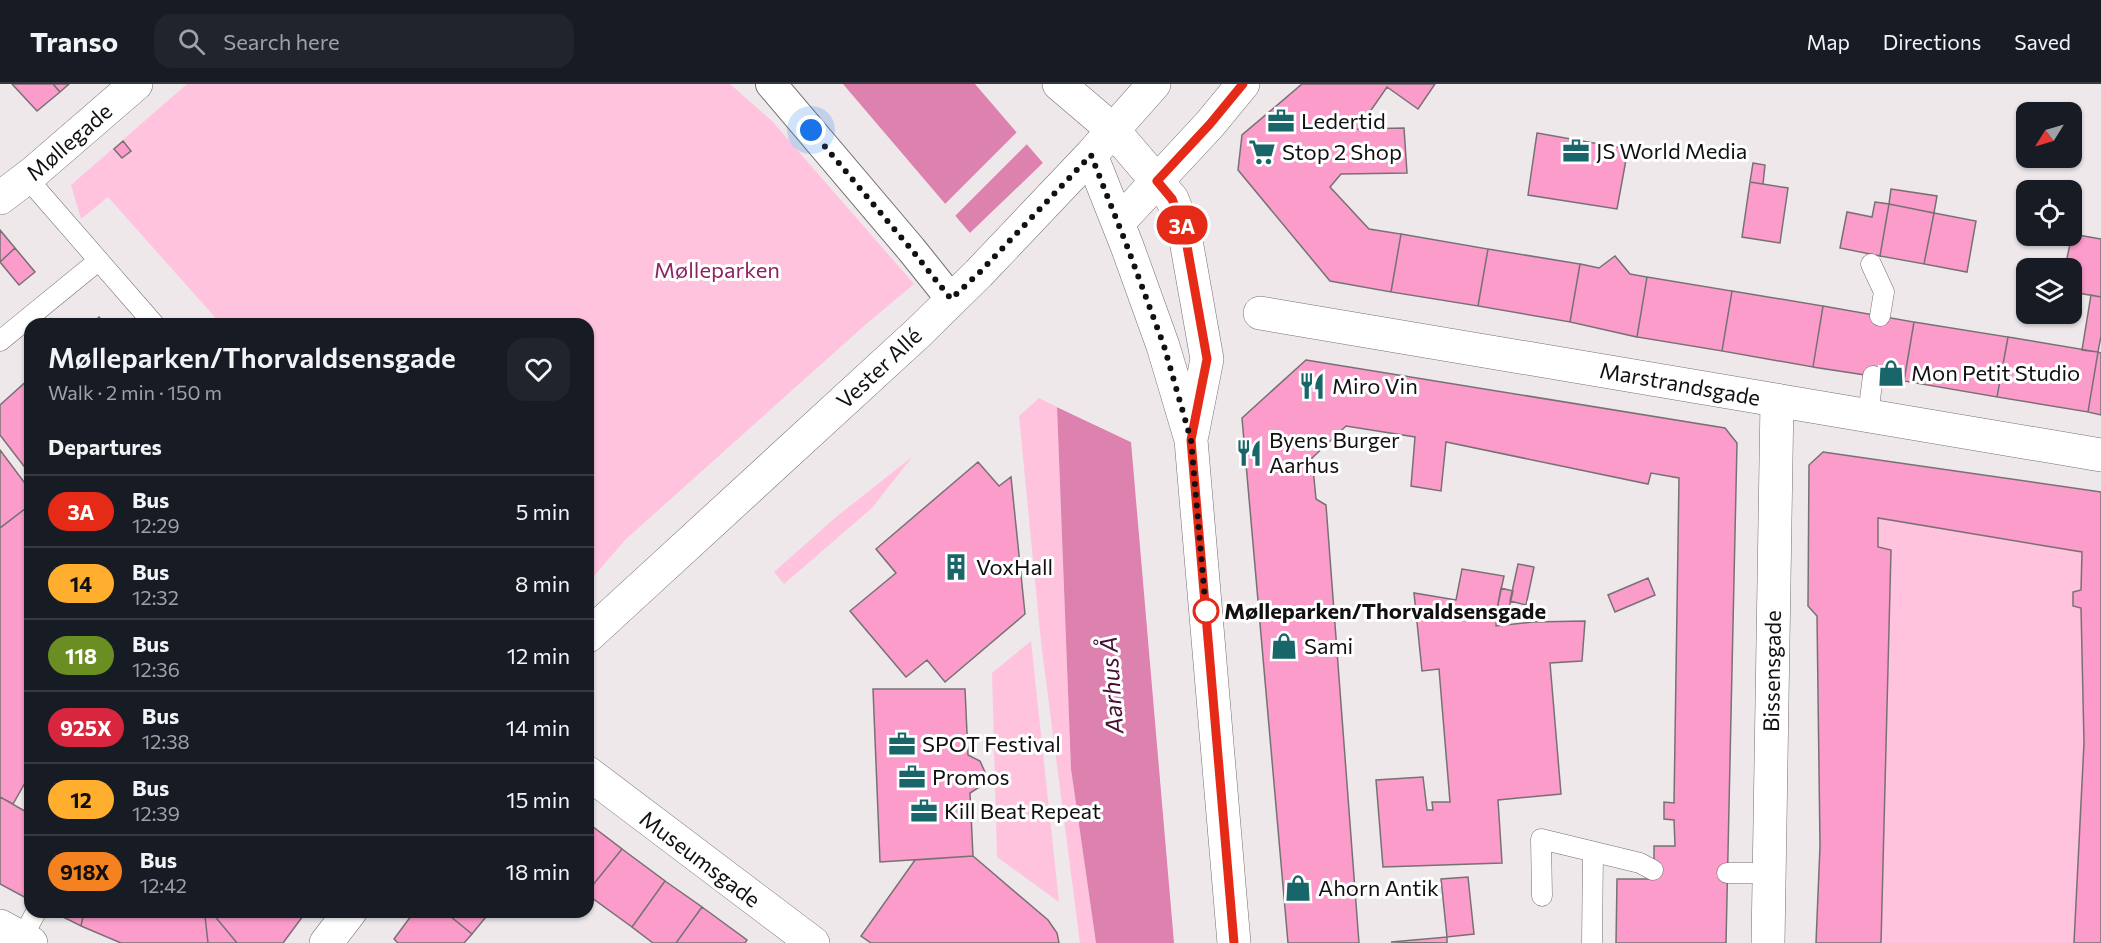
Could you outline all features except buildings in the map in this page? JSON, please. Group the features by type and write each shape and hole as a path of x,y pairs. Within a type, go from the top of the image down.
{"street":[{"name":"Møllegade","path":"0,198 27,178 136,84"},
{"path":"771,84 951,299"},
{"name":"Vester Allé","path":"594,630 919,332 979,273 1091,155 1154,84"},
{"path":"1118,223 1210,124 1243,84"},
{"path":"1062,87 1113,130 1157,181 1172,199 1184,229 1207,359 1191,440"},
{"path":"1062,87 1118,223 1164,346 1191,440 1234,943"},
{"name":"Marstrandsgade","path":"1260,313 2101,455"},
{"name":"Bissensgade","path":"1768,943 1777,400"},
{"name":"Museumsgade","path":"594,778 813,943"},
{"path":"326,943 345,918"}],"lane":[{"path":"27,178 149,318"},
{"path":"28,318 98,261"},
{"path":"1871,264 1884,292 1880,316"},
{"path":"0,341 24,321"},
{"path":"1868,415 1873,376"},
{"path":"1542,896 1541,839 1640,863 1653,870"},
{"path":"1592,943 1593,852"},
{"path":"1727,873 1769,873"}],"green space":[{"name":"Mølleparken","path":"187,84 730,84 772,121 914,284 865,325 625,540 594,576 594,318 216,318 108,197 81,219 71,185"},
{"path":"1039,398 1057,407 1071,769 1096,943 1080,943 1041,642 1019,416"},
{"path":"912,457 872,508 784,584 774,572 836,517"},
{"path":"1878,518 2082,552 2081,590 2073,593 2073,606 2081,608 2084,743 2074,943 1881,943 1891,550 1878,547"},
{"path":"1031,641 1059,902 997,857 992,673"}],"water":[{"path":"843,84 975,84 1043,163 970,233"},
{"name":"Aarhus Å","path":"1057,407 1131,442 1174,943 1096,943 1071,769"}],"pier":[{"path":"1019,130 1029,142 953,218 943,206"},
{"path":"1043,163 1045,165 972,235 970,233"},
{"path":"1056,405 1130,438 1131,442 1057,407"}],"bus line":[{"name":"3A","path":"1234,943 1191,440 1207,359 1184,229 1172,199 1157,181 1210,124 1243,84"}],"place":[{"name":"Ledertid","path":"1281,121"},
{"name":"JS World Media","path":"1576,151"},
{"name":"Stop 2 Shop","path":"1262,152"},
{"name":"Mon Petit Studio","path":"1891,373"},
{"name":"Miro Vin","path":"1312,386"},
{"name":"Byens Burger Aarhus","path":"1249,453"},
{"name":"VoxHall","path":"956,567"},
{"name":"Mølleparken/Thorvaldsensgade","path":"1206,611"},
{"name":"Sami","path":"1284,646"},
{"name":"SPOT Festival","path":"902,744"},
{"name":"Promos","path":"912,777"},
{"name":"Kill Beat Repeat","path":"924,811"},
{"name":"Ahorn Antik","path":"1298,888"}],"route":[{"path":"811,130 951,299 979,273 1091,155 1164,346 1191,440 1206,611"}]}
